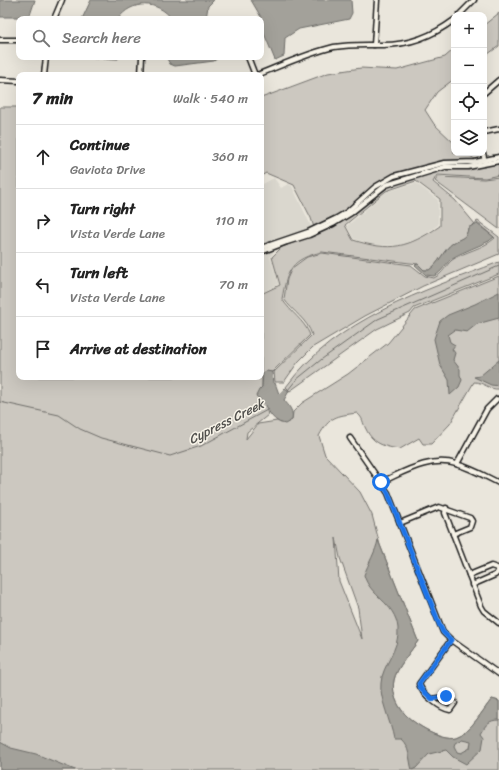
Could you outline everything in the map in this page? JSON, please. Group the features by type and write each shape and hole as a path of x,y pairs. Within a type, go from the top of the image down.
{"street":[{"path":"55,16 62,0"},
{"path":"374,45 377,0"},
{"path":"463,12 474,0"},
{"path":"264,72 333,48 395,44 415,40 436,32 451,22"},
{"path":"0,40 16,40"},
{"path":"44,72 46,60"},
{"path":"141,72 142,60"},
{"path":"249,60 255,72"},
{"path":"0,80 16,81"},
{"path":"487,90 499,80"},
{"path":"487,131 499,129"},
{"path":"484,156 485,162"},
{"path":"264,251 309,235 333,224 351,213 386,185 445,168 485,162 499,157"},
{"path":"264,247 308,232 347,212 375,187 394,176 444,163 499,161"},
{"path":"457,464 486,409 496,399"},
{"path":"350,438 388,493 443,632 451,640 499,674"},
{"path":"381,482 431,462 443,461 457,464 499,483"},
{"path":"400,523 434,509 446,508 470,518 472,521 470,527 453,534"},
{"path":"446,508 445,513 472,585 484,611 499,623"},
{"path":"469,575 491,566 497,568 498,572 496,576 472,585"},
{"path":"432,699 451,696 455,703 450,710 446,709 432,699 421,689 419,684 451,640"}],"shaded area":[{"path":"0,0 35,0 30,15 0,17"},
{"path":"91,0 214,0 208,6 206,16 169,16 159,8 145,5 130,8 120,16 83,16"},
{"path":"251,0 351,0 352,13 349,19 299,29 285,38 284,56 275,60 264,33 264,16 260,16"},
{"path":"499,13 499,46 487,55 487,48 487,23"},
{"path":"451,52 451,81 437,92 425,110 434,124 451,140 451,156 470,156 475,159 499,154 499,175 485,178 437,175 433,182 455,200 475,224 468,228 465,236 453,243 447,249 436,264 429,270 424,270 418,264 322,252 303,258 297,262 292,267 286,280 282,299 301,321 310,335 272,372 267,372 264,375 264,293 280,285 272,257 282,247 316,234 311,218 294,185 266,173 264,174 264,97 328,73 361,68 397,70 445,57","holes":["416,181 440,199 440,226 418,239 398,246 389,247 366,244 353,240 345,225 386,191"]},
{"path":"168,60 215,60 175,66 170,64"},
{"path":"0,107 16,107 16,380 262,380 259,398 265,403 268,415 247,432 246,439 258,424 277,421 281,423 292,420 293,412 302,403 348,374 388,343 415,310 499,276 499,389 474,382 450,424 431,444 423,444 419,438 400,449 380,444 369,434 362,419 357,413 334,418 327,424 319,436 325,455 360,492 372,515 380,545 418,641 395,676 393,684 399,706 405,714 418,725 442,736 456,737 467,731 492,699 499,701 499,770 0,770","holes":["336,538 340,558 358,608 362,639 339,581"]},
{"path":"438,177 484,179 499,177 499,229 435,181"},
{"path":"274,178 281,188 288,184 292,186 312,228 264,245 264,183"},
{"path":"416,183 438,200 438,225 420,238 402,245 376,246 354,239 347,226 386,192"},
{"path":"478,221 499,237 499,254 423,286 365,316 313,347 298,362 284,382 275,382 274,372 312,335 307,324 284,299 287,279 292,268 307,257 322,253 411,265 425,276 434,278 440,274 452,260 485,245 495,238 476,222"},
{"path":"475,224 494,237 489,241 454,257 440,272 434,276 426,275 415,265 418,264 424,270 429,270 436,264 453,243 465,236 468,228"},
{"path":"272,250 273,253 270,257 279,284 264,292 264,253"},
{"path":"499,262 499,274 414,308 410,313 377,329 290,391 286,387 306,363 355,325 411,296"},
{"path":"499,292 499,318 477,324 467,332 455,330 448,335 450,342 455,345 452,349 455,353 453,360 460,369 462,380 459,387 450,395 449,380 440,365 434,339 440,321 448,315"},
{"path":"499,360 499,386 491,385 474,377 480,376"},
{"path":"264,372 272,372 273,383 275,383 279,394 285,388 289,391 284,400 291,409 292,420 285,424 275,419 264,403 256,396 262,387"},
{"path":"378,540 418,641 401,665 394,680 394,695 401,709 418,725 442,736 456,737 467,731 492,699 499,701 499,720 488,723 485,727 481,733 484,737 482,749 466,764 453,757 446,750 429,754 416,768 412,770 409,754 404,742 401,739 394,739 383,703 381,683 384,670 394,650 398,636 398,628 396,619 392,612 371,589 364,575","holes":["462,739 471,741 470,748 461,753 457,752 454,746 455,743"]},
{"path":"0,742 11,748 36,754 75,770 0,770"}],"waterway":[{"name":"Cypress Creek","path":"288,390 296,380 322,359 378,319 499,266"},
{"name":"Cypress Creek","path":"0,402 59,415 80,429 101,438 170,456 201,446 269,409"}],"route":[{"path":"381,482 388,493 440,626 443,632 451,640 419,684 421,689 432,699 446,696"}]}
